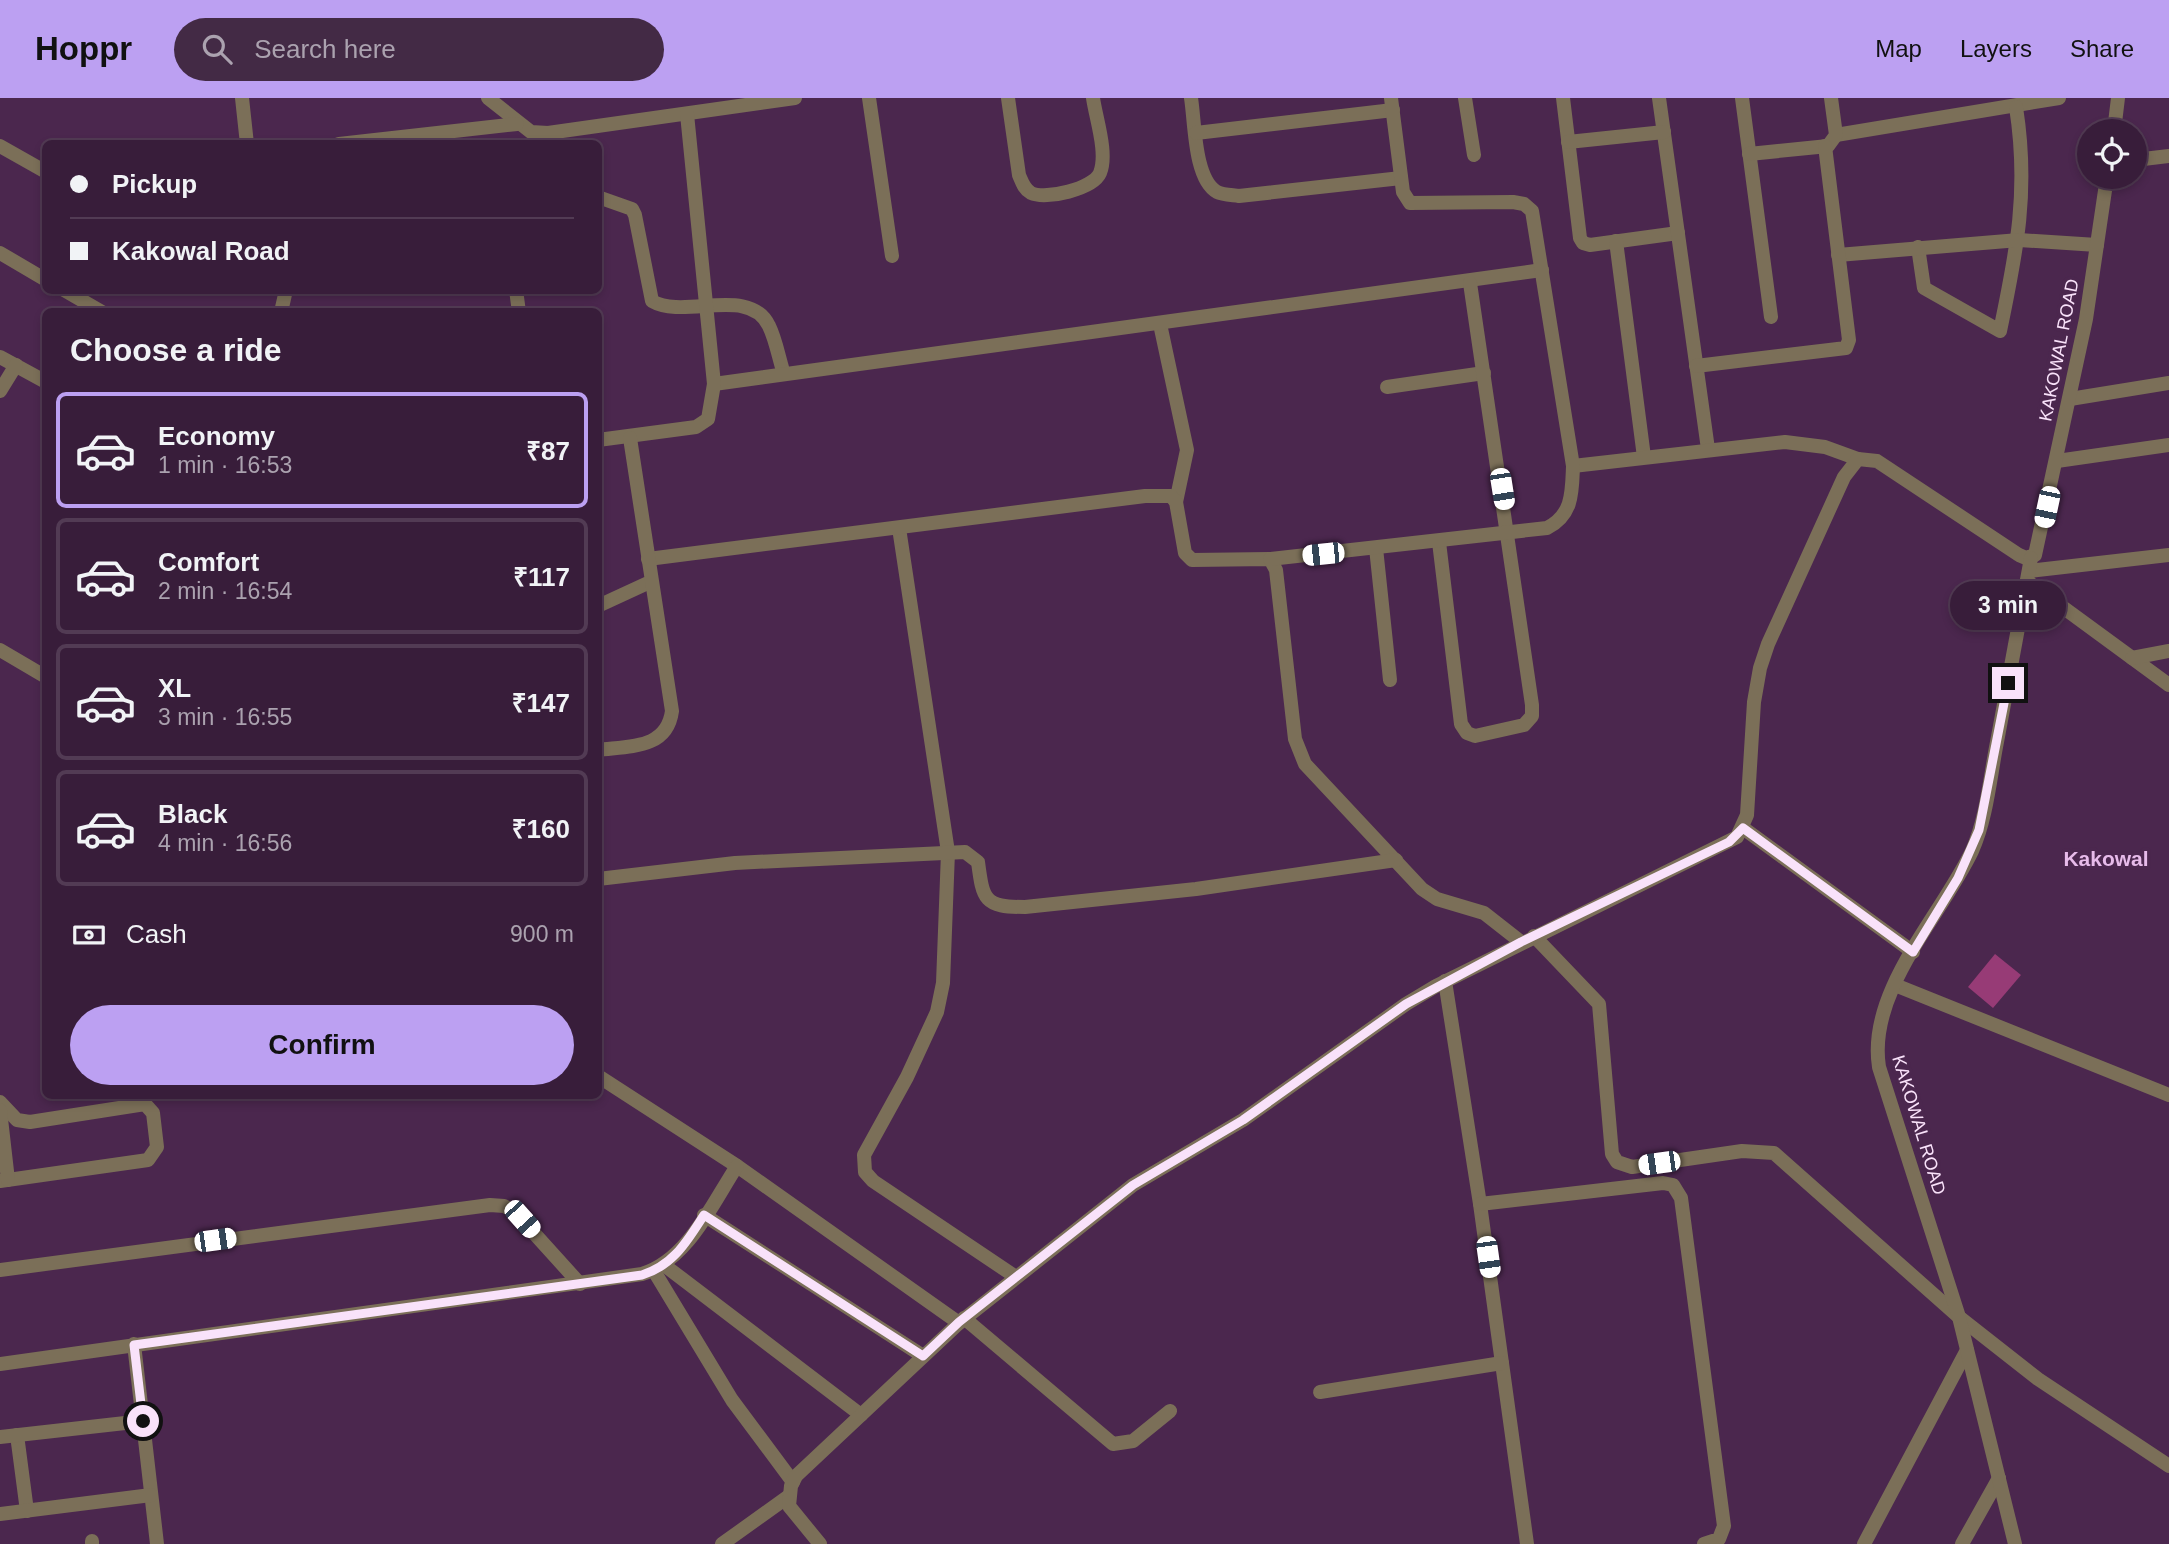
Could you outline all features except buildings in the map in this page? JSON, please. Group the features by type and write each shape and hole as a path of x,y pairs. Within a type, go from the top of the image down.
{"street":[{"path":"242,98 247,140"},
{"path":"488,98 517,124 548,138 754,100 795,98"},
{"path":"869,98 892,256"},
{"path":"1008,98 1019,175 1024,187 1032,193 1044,195 1083,188 1095,181 1101,171 1102,158 1093,98"},
{"path":"1191,98 1205,181 1218,192 1239,196 1401,178"},
{"path":"1465,98 1474,155"},
{"path":"1563,98 1580,238 1583,243 1590,245 1678,233"},
{"path":"1659,98 1708,449"},
{"path":"1742,98 1770,317"},
{"path":"1749,154 1825,146 1833,141 1836,135 1832,98"},
{"path":"1836,135 2059,98"},
{"path":"2115,119 2118,98"},
{"path":"1160,324 1187,450 1176,502 1185,553 1192,560 1270,559 1508,534 1547,528 1559,522 1569,507 1573,466 1532,211 1524,204 1418,205 1405,199 1392,104 1196,133"},
{"path":"1918,247 1924,288 2000,331 2019,240 2023,176 2016,107"},
{"path":"602,440 696,427 708,419 714,384 687,114"},
{"path":"375,140 517,124"},
{"path":"1568,142 1664,132"},
{"path":"0,146 42,170"},
{"path":"1696,366 1846,348 1849,340 1825,146"},
{"path":"2147,159 2169,156"},
{"name":"KAKOWAL ROAD","path":"2015,1544 1959,1317 1879,1067 1875,1044 1877,1028 1895,985 1958,878 1979,830 2029,570 2042,530 2070,399 2105,189"},
{"path":"602,198 632,209 635,215 652,301 672,308 743,305 763,317 770,327 784,374"},
{"path":"1838,255 2019,240 2097,245"},
{"path":"1616,241 1644,457"},
{"path":"0,253 42,278"},
{"path":"714,384 1470,283 1542,270"},
{"path":"1439,542 1461,724 1467,733 1488,735 1524,725 1532,716 1470,283"},
{"path":"71,294 95,308"},
{"path":"0,356 42,380"},
{"path":"0,391 16,365"},
{"path":"1387,387 1483,373"},
{"path":"2070,399 2169,383"},
{"path":"602,749 645,744 663,735 670,724 672,711 650,582 630,438"},
{"path":"1573,466 1708,449 1800,442 1858,459 1877,461 2019,555 2029,570 2132,658 2169,685"},
{"path":"2057,461 2169,445"},
{"path":"820,1544 794,1515 789,1496 793,1482 962,1320 1133,1185 1243,1120 1406,1004 1445,981 1729,842 1743,828 1747,815 1754,702 1760,668 1768,644 1843,477 1858,459"},
{"path":"648,559 1160,495 1171,496 1176,502"},
{"path":"899,528 948,852 943,983 937,1012 907,1077 864,1155 863,1164 873,1181 1016,1277"},
{"path":"1376,548 1390,680"},
{"path":"2029,570 2169,555"},
{"path":"1270,559 1276,570 1300,753 1312,775 1428,895 1484,913 1528,939 1599,1004 1612,1154 1617,1162 1632,1167 1742,1151 1774,1153 1959,1317 2068,1401 2169,1466"},
{"path":"602,604 650,582"},
{"path":"0,650 42,675"},
{"path":"2132,658 2169,650"},
{"path":"1743,828 1913,952"},
{"path":"602,879 735,863 965,852 975,857 983,894 987,900 1005,907 1196,889 1396,860"},
{"path":"1445,981 1480,1204 1527,1544"},
{"path":"1895,985 2169,1096"},
{"path":"602,1079 737,1166 962,1320 1113,1444 1133,1441 1170,1411"},
{"path":"0,1102 17,1120 30,1122 145,1104 153,1113 156,1152 148,1160 4,1180 0,1110"},
{"path":"0,1364 580,1284 659,1268 678,1254 737,1166"},
{"path":"1480,1204 1663,1183 1677,1190 1683,1211 1724,1526 1719,1539 1704,1544"},
{"path":"0,1270 490,1205 504,1206 514,1211 580,1284"},
{"path":"704,1215 923,1356"},
{"path":"659,1268 861,1415"},
{"path":"659,1268 732,1400 793,1482"},
{"path":"134,1345 157,1544"},
{"path":"1864,1544 1967,1350"},
{"path":"1320,1392 1502,1363"},
{"path":"0,1437 143,1421"},
{"path":"17,1435 27,1511"},
{"path":"1962,1544 1999,1478"},
{"path":"0,1514 151,1495"},
{"path":"722,1544 789,1496"}],"district":[{"name":"Kakowal","path":"2106,859"}],"route":[{"path":"143,1421 134,1345 642,1275 654,1271 678,1254 704,1215 923,1356 959,1322 1133,1185 1243,1120 1406,1004 1521,942 1729,842 1737,837 1743,828 1913,952 1958,878 1979,830 2008,683"}]}
